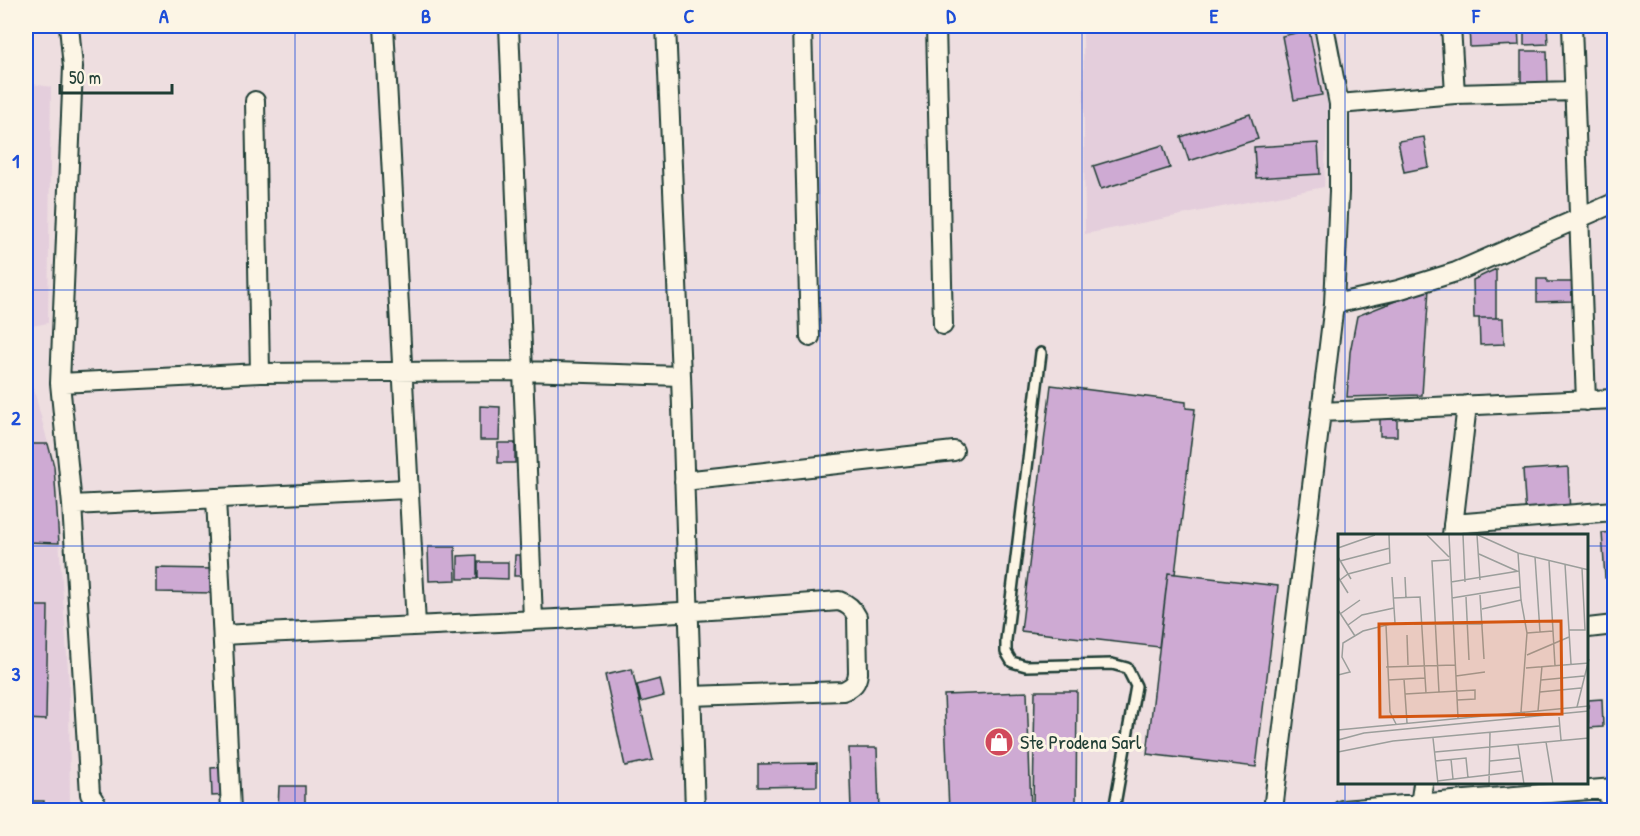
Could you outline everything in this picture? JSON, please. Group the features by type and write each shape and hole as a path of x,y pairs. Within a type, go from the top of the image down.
{"street":[{"path":"69,26 73,67 60,383 72,505 90,794 100,810"},
{"path":"384,26 416,625"},
{"path":"509,26 533,619"},
{"path":"666,26 681,376 695,810"},
{"path":"802,26 810,338"},
{"path":"936,26 943,325"},
{"path":"1273,810 1335,304 1340,104 1324,26"},
{"path":"1451,26 1455,94"},
{"path":"1572,26 1586,400"},
{"path":"1340,104 1455,94 1574,91"},
{"path":"255,101 260,373"},
{"path":"1335,304 1398,290 1456,272 1614,203"},
{"path":"60,383 260,373 523,371 681,376"},
{"path":"1321,412 1614,399"},
{"path":"1467,405 1453,530 1614,511"},
{"path":"684,481 954,451"},
{"path":"72,505 407,489"},
{"path":"216,498 231,810"},
{"path":"223,635 689,613 839,601 853,609 857,617 858,673 857,680 852,687 843,691 691,696"},
{"path":"1589,628 1614,626"},
{"path":"1420,805 1423,785"},
{"path":"1342,810 1612,788 1610,810"}],"lane":[{"path":"1041,353 1006,652 1012,662 1026,666 1112,664 1127,668 1136,686 1114,810"}],"shaded area":[{"path":"1083,26 1312,26 1328,106 1324,187 1085,234"},
{"path":"26,83 51,87 48,323 26,327"},
{"path":"26,360 54,466 69,685 70,805 75,810 26,810"}],"building":[{"path":"1469,26 1518,26 1519,45 1470,47"},
{"path":"1524,26 1547,26 1548,44 1524,45"},
{"path":"1309,30 1322,95 1294,100 1282,36"},
{"path":"1521,51 1547,51 1548,85 1521,86"},
{"path":"1250,114 1258,139 1189,161 1181,137"},
{"path":"1424,137 1429,167 1404,172 1398,141"},
{"path":"1318,143 1320,174 1256,178 1254,147"},
{"path":"1163,145 1170,168 1101,189 1093,166"},
{"path":"1496,269 1496,318 1474,318 1473,280"},
{"path":"1537,279 1547,279 1547,282 1572,282 1572,301 1537,302"},
{"path":"1429,288 1422,395 1347,397 1350,352 1357,316"},
{"path":"1479,318 1503,318 1504,344 1480,345"},
{"path":"1051,385 1186,402 1186,408 1195,409 1175,574 1168,573 1159,647 1021,631"},
{"path":"26,386 27,386 26,529"},
{"path":"480,406 500,407 499,440 480,440"},
{"path":"1380,419 1397,419 1397,436 1380,436"},
{"path":"498,443 515,443 515,463 498,463"},
{"path":"27,444 48,444 54,466 59,543 26,542"},
{"path":"1568,467 1570,516 1526,518 1523,470"},
{"path":"1614,532 1614,578 1605,578 1602,533"},
{"path":"428,547 455,547 456,580 429,581"},
{"path":"477,555 477,579 458,579 458,556"},
{"path":"515,555 532,555 532,576 514,576"},
{"path":"478,562 508,562 508,579 478,578"},
{"path":"157,568 214,569 214,593 157,592"},
{"path":"1168,573 1278,586 1256,767 1147,754"},
{"path":"26,606 48,606 46,720 26,719"},
{"path":"632,669 653,760 625,766 605,675"},
{"path":"660,679 664,696 641,702 637,685"},
{"path":"1035,691 1077,691 1076,806 1033,805"},
{"path":"1027,692 1031,810 949,810 944,695"},
{"path":"1602,699 1603,727 1589,728 1589,700"},
{"path":"849,748 877,748 879,810 851,810"},
{"path":"817,763 817,786 758,787 758,764"},
{"path":"227,767 228,795 212,796 211,768"},
{"path":"279,786 305,786 305,810 278,809"},
{"path":"26,801 44,801 44,810 26,810"}],"place":[{"name":"Ste Prodena Sarl","path":"999,742"}]}
